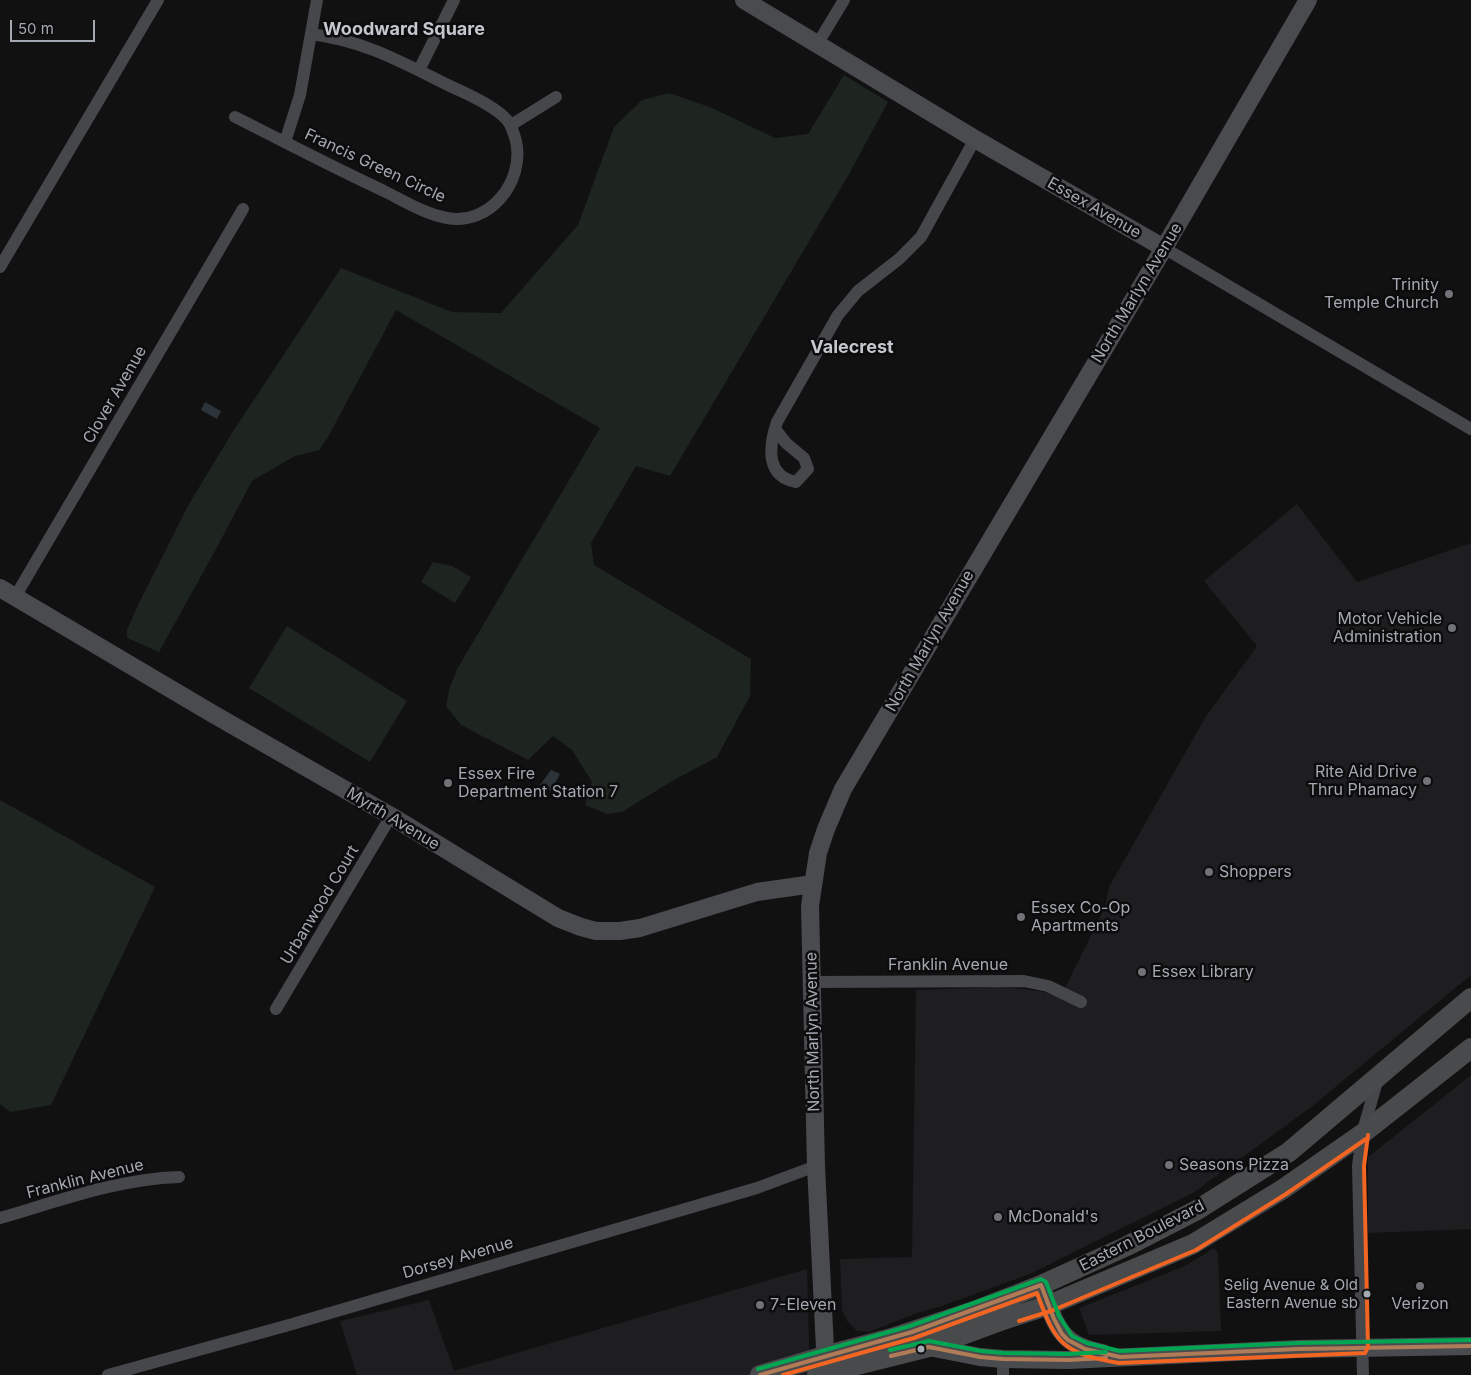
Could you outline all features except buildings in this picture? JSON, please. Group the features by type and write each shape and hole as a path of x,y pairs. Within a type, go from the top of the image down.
{"main road":[{"name":"Eastern Boulevard","path":"824,1370 892,1338 974,1311 1041,1285 1126,1246 1197,1210 1289,1152 1471,998"},
{"name":"Eastern Boulevard","path":"760,1375 824,1370 929,1347 1049,1305 1193,1244 1283,1189 1362,1134 1471,1048"}],"street":[{"path":"0,267 158,0"},
{"path":"285,142 300,95 317,0"},
{"path":"419,70 454,0"},
{"name":"Essex Avenue","path":"744,0 975,139 1471,429"},
{"path":"818,43 844,0"},
{"name":"North Marlyn Avenue","path":"824,1370 816,1166 810,906 818,853 826,829 843,789 1164,248 1308,0"},
{"path":"311,34 341,39 365,46 419,70 493,109 506,118 510,125 556,98"},
{"name":"Francis Green Circle","path":"235,117 422,209 448,218 470,218 501,198 510,187 516,170 518,153 510,125"},
{"path":"774,429 838,315 858,291 900,259 921,237 975,139"},
{"name":"Clover Avenue","path":"8,592 243,209"},
{"name":"Myrth Avenue","path":"8,592 213,714 391,816 558,918 581,927 611,932 640,928 758,892 813,884"},
{"name":"Urbanwood Court","path":"276,1009 391,816"},
{"name":"Franklin Avenue","path":"812,982 1024,981 1048,986 1081,1002"},
{"path":"1363,1375 1358,1166 1362,1134 1378,1076"},
{"name":"Dorsey Avenue","path":"108,1375 289,1325 757,1188 816,1166"},
{"name":"Franklin Avenue","path":"0,1218 125,1183 154,1178 179,1177"},
{"path":"1041,1285 1059,1329 1074,1345 1092,1352 1120,1356"},
{"path":"929,1347 980,1357 1003,1367 1120,1356 1362,1347 1471,1346"}],"shaded area":[{"path":"844,75 888,102 849,174 670,476 636,466 591,543 594,565 751,659 750,696 717,757 672,781 622,812 607,814 585,805 592,782 572,750 553,736 528,760 461,725 446,706 449,690 457,669 600,428 396,310 328,437 319,450 295,456 252,481 159,652 127,638 127,630 138,605 189,504 232,433 341,268 452,312 501,313 578,225 614,127 642,100 669,93 710,107 775,138 808,134"},
{"path":"205,402 221,411 217,419 201,410"},
{"path":"1297,504 1357,582 1471,543 1471,975 1310,1108 1193,1193 1030,1274 939,1307 917,1313 869,1332 857,1331 847,1321 842,1310 840,1259 912,1257 916,990 1001,987 1039,991 1059,996 1068,982 1105,907 1109,887 1205,718 1257,646 1204,581"},
{"path":"433,562 452,566 471,577 455,603 421,582"},
{"path":"287,626 407,701 370,762 249,688"},
{"path":"551,770 560,774 551,791 540,785"},
{"path":"0,800 155,887 51,1105 10,1112 0,1104"},
{"path":"1471,1075 1471,1229 1368,1233 1368,1157"},
{"path":"1214,1248 1218,1253 1221,1331 1089,1335 1079,1308 1185,1266"},
{"path":"807,1269 810,1375 357,1375 340,1321 429,1300 454,1371"}],"transit line":[{"path":"783,1375 914,1338 1037,1293 1050,1325 1064,1344 1086,1355 1119,1363 1365,1353 1368,1347 1364,1166 1368,1135"},
{"path":"1019,1321 1051,1311 1196,1250 1286,1194 1366,1139"},
{"path":"758,1369 910,1326 1041,1279 1046,1282 1059,1316 1072,1336 1087,1343 1120,1351 1298,1343 1471,1340"},
{"path":"760,1375 912,1332 1041,1285 1054,1319 1062,1334 1068,1340 1085,1349 1120,1357 1298,1349 1471,1346"},
{"path":"890,1350 929,1341 981,1351 1003,1353 1068,1354 1106,1352"},
{"path":"891,1356 929,1347 980,1357 1003,1359 1068,1360 1106,1358"}],"place":[{"name":"Trinity Temple Church","path":"1449,294"},
{"name":"Motor Vehicle Administration","path":"1452,628"},
{"name":"Rite Aid Drive Thru Phamacy","path":"1427,781"},
{"name":"Essex Fire Department Station 7","path":"448,783"},
{"name":"Shoppers","path":"1209,872"},
{"name":"Essex Co-Op Apartments","path":"1021,917"},
{"name":"Essex Library","path":"1142,972"},
{"name":"Seasons Pizza","path":"1169,1165"},
{"name":"McDonald's","path":"998,1217"},
{"name":"Verizon","path":"1420,1286"},
{"name":"Selig Avenue & Old Eastern Avenue sb","path":"1367,1294"},
{"name":"7-Eleven","path":"760,1305"}],"district":[{"name":"Woodward Square","path":"404,30"},
{"name":"Valecrest","path":"852,348"}]}
